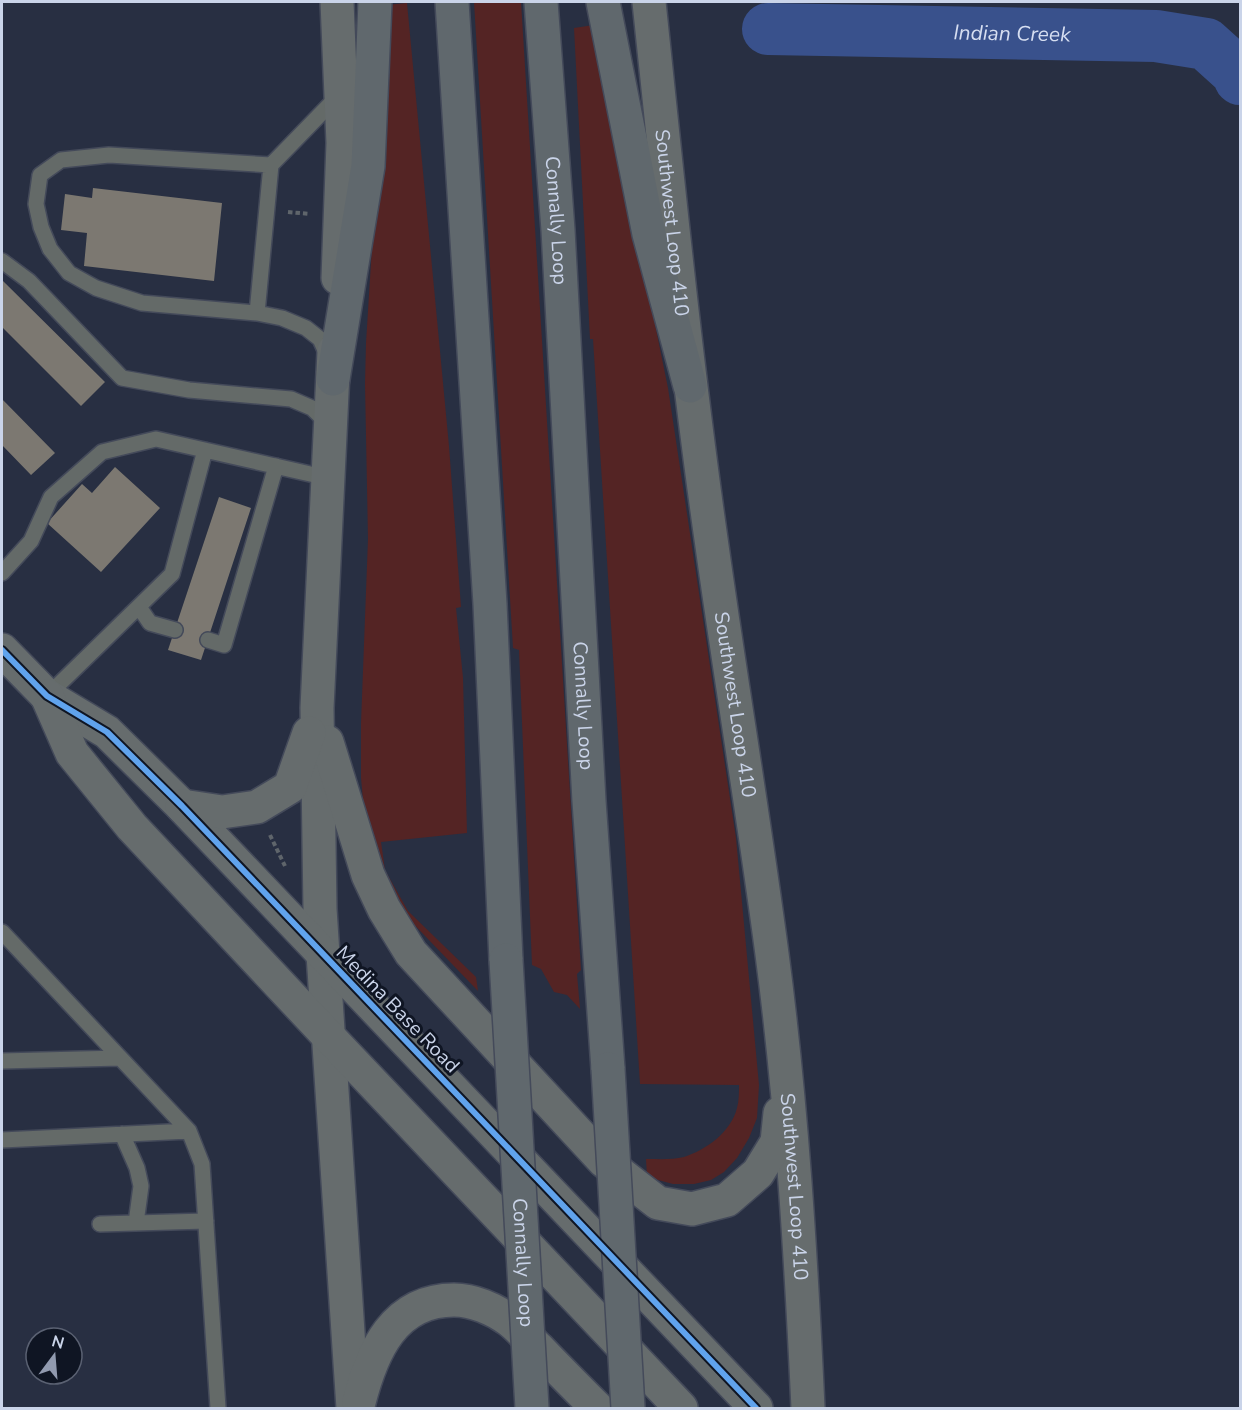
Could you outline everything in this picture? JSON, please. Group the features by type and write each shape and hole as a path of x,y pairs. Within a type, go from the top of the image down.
{"highway":[{"path":"333,379 368,166 375,2"},
{"name":"Connally Loop","path":"452,2 490,604 506,960 532,1408"},
{"name":"Connally Loop","path":"541,2 558,230 588,790 608,1069 628,1408"},
{"path":"603,2 649,234 690,386"}],"main road":[{"path":"337,2 342,91 341,227 317,708 318,839 353,1408"},
{"name":"Southwest Loop 410","path":"648,2 690,386 772,956 798,1220 808,1408"},
{"name":"Medina Base Road","path":"2,650 47,696 107,732 182,806 756,1408"},
{"name":"Medina Base Road","path":"47,696 72,753 132,827 681,1408"},
{"path":"317,708 368,875 384,909 411,953 604,1161 658,1203 692,1209 728,1200 758,1173 777,1142 784,1062"},
{"path":"182,806 222,812 257,807 290,787 317,708"},
{"path":"358,1408 373,1361 393,1327 418,1306 436,1301 453,1300 489,1308 509,1320 597,1408"}],"lane":[{"path":"257,313 271,165 342,91"},
{"path":"271,165 109,155 61,160 40,175 36,204 41,227 50,249 69,273 96,288 142,303 257,313 291,321 314,334 326,348 333,379"},
{"path":"2,261 29,282 122,378 189,390 291,399 312,408 330,428"},
{"path":"2,573 31,541 51,497 102,452 156,440 328,478"},
{"path":"47,696 172,574 205,450"},
{"path":"208,640 224,645 276,466"},
{"path":"139,607 150,623 175,630"},
{"path":"2,932 189,1131 202,1164 218,1408"},
{"path":"2,1061 120,1059"},
{"path":"2,1140 189,1131"},
{"path":"122,1134 137,1168 141,1186 136,1223"},
{"path":"100,1224 206,1221"}],"path":[{"path":"267,831 288,873"}],"shaded area":[{"path":"474,2 521,2 581,970 577,974 580,1009 567,995 554,992 541,969 532,965 519,650 513,648"},
{"path":"407,3 449,446 461,607 456,608 463,678 467,833 381,842 385,870 408,911 476,977 478,991 401,911 366,833 361,778 368,539 366,343 387,5"},
{"path":"594,25 668,388 736,838 759,1085 757,1118 737,1158 724,1172 711,1180 694,1184 673,1184 647,1177 646,1159 684,1157 709,1145 734,1117 739,1085 640,1084 593,339 590,339 574,28"}],"building":[{"path":"93,188 222,203 214,281 84,266 87,233 61,230 65,194 92,198"},
{"path":"2,280 105,382 81,406 2,327"},
{"path":"2,399 55,453 31,475 2,445"},
{"path":"115,467 160,508 101,572 47,523 82,484 92,493"},
{"path":"219,497 251,508 201,660 168,650"}],"waterway":[{"name":"Indian Creek","path":"768,29 1156,36 1206,44 1237,72 1240,79"}],"cycle path":[{"path":"2,650 47,696 107,732 182,806 756,1408"}]}
